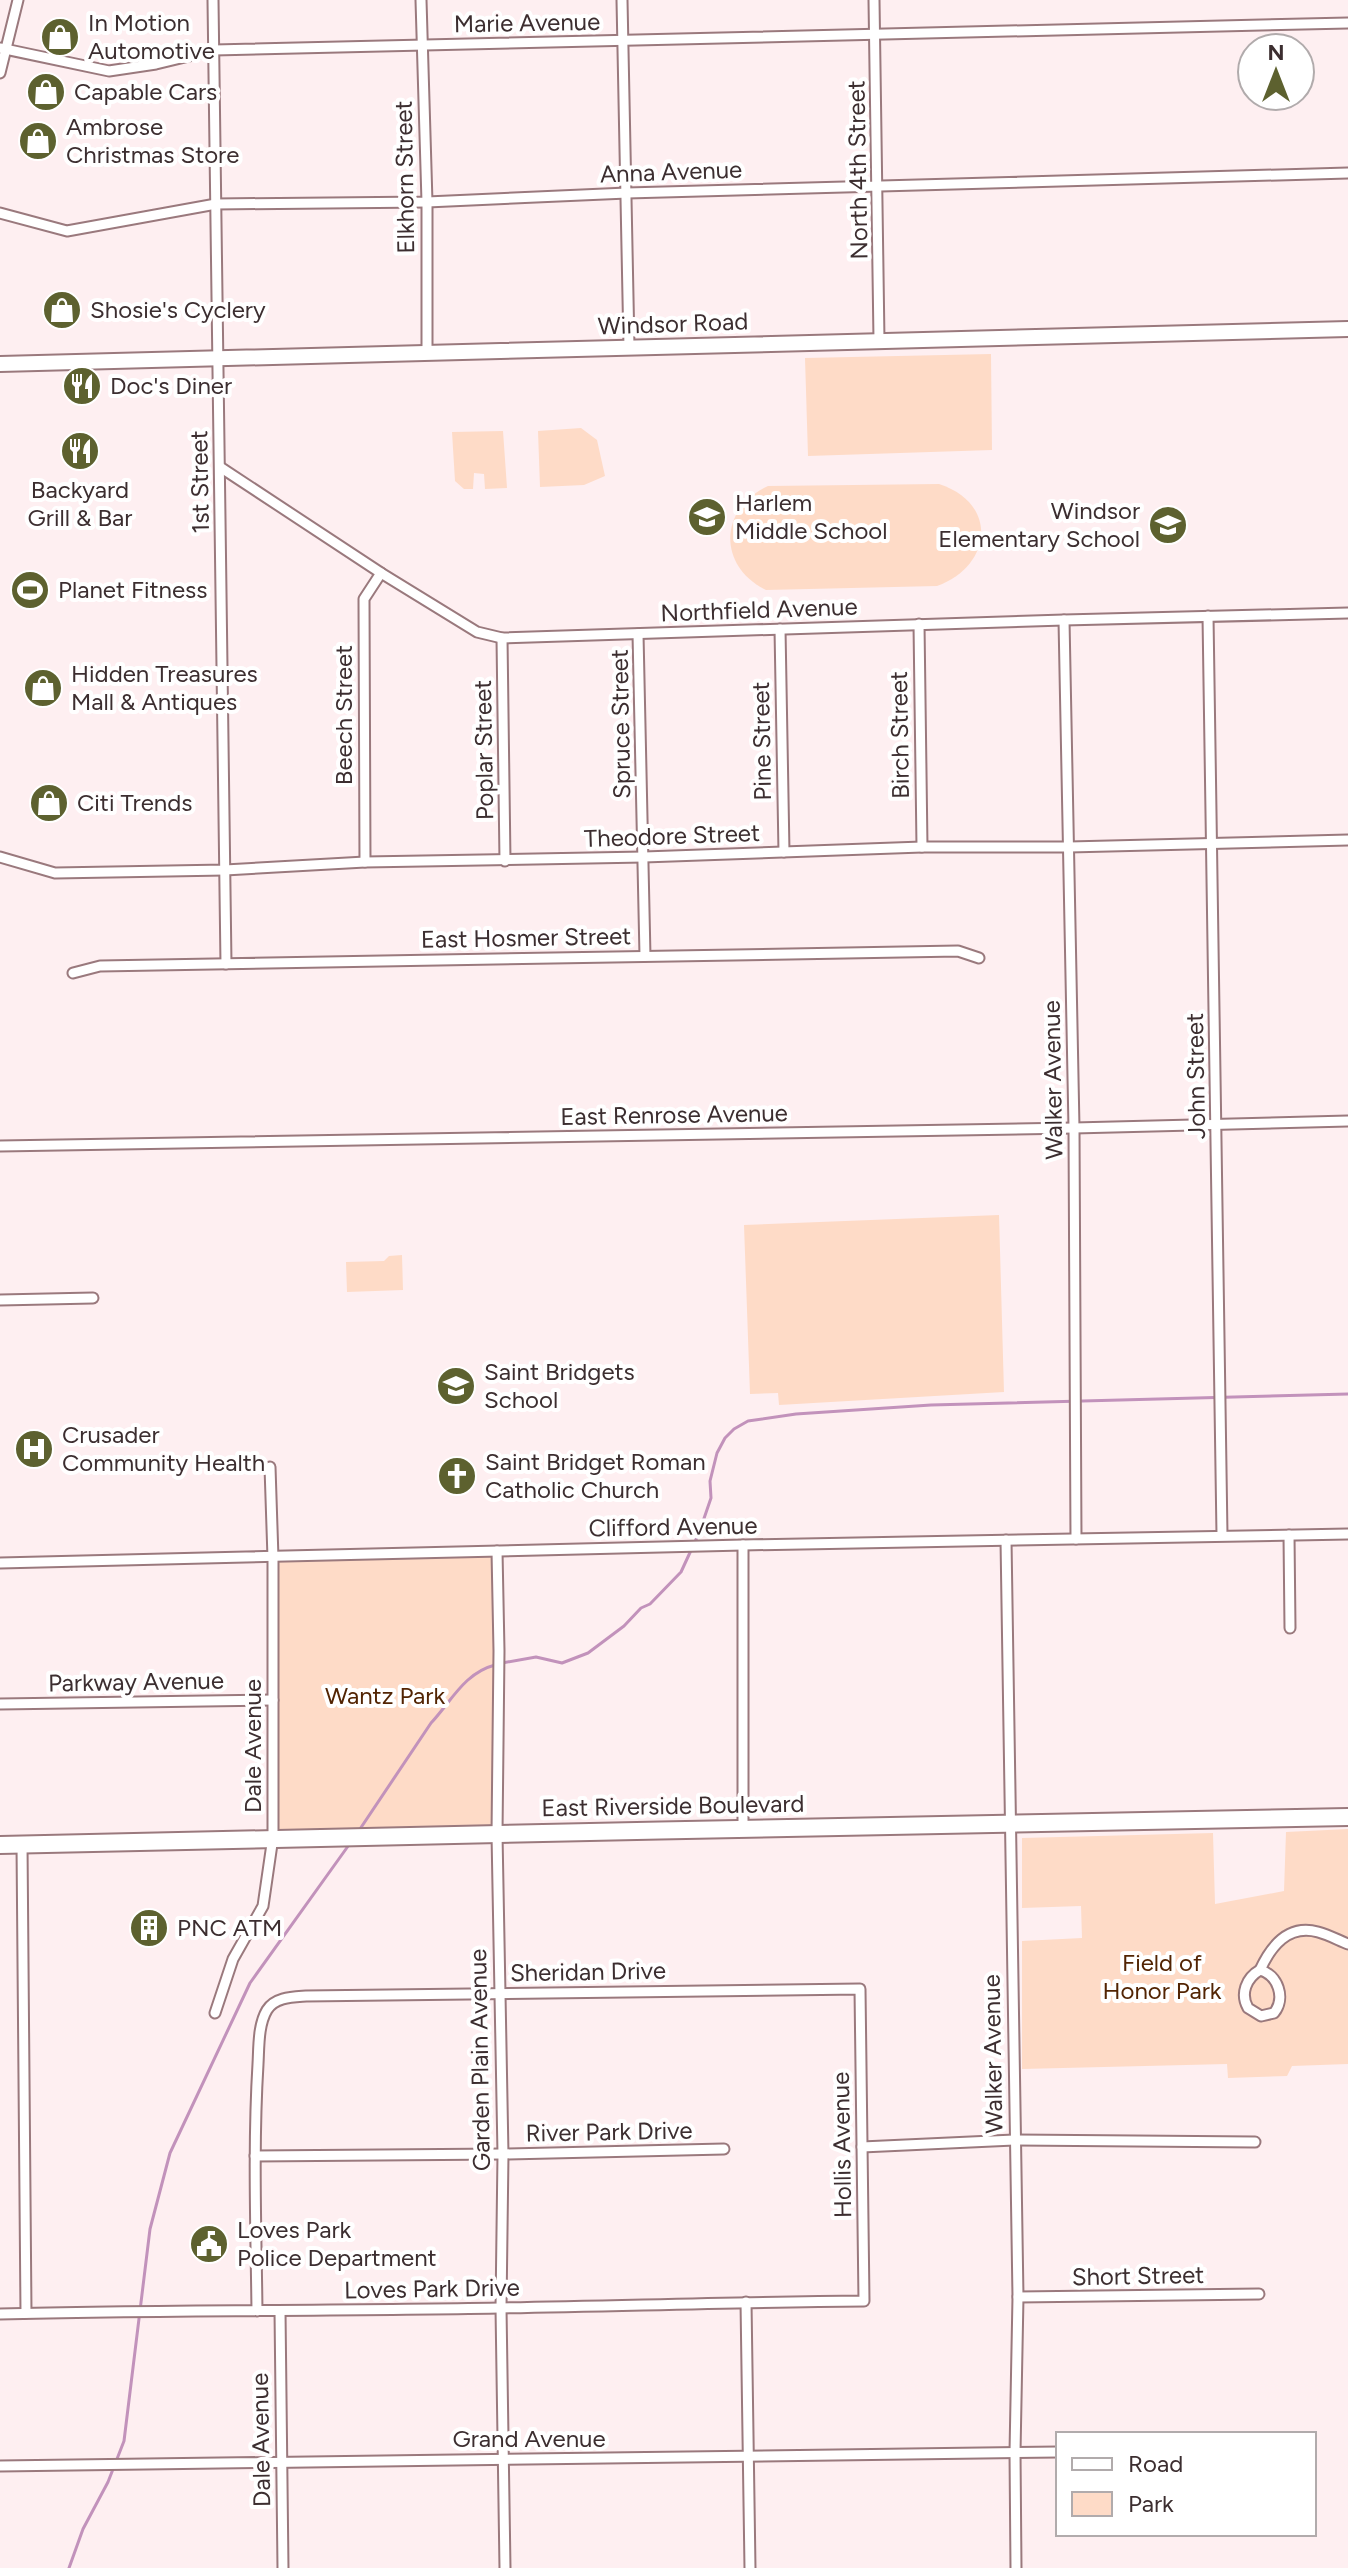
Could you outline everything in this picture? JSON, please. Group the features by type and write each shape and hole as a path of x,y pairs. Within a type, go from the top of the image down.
{"main road":[{"name":"East Riverside Boulevard","path":"0,1845 1348,1817"}],"street":[{"path":"0,73 3,48 18,0"},
{"name":"1st Street","path":"213,0 226,964"},
{"name":"Elkhorn Street","path":"421,0 427,202 427,352"},
{"path":"622,0 629,347"},
{"name":"North 4th Street","path":"874,0 879,340"},
{"name":"Marie Avenue","path":"3,48 109,71 214,50 1348,23"},
{"name":"Anna Avenue","path":"0,213 67,231 216,204 427,202 627,193 1348,173"},
{"name":"Windsor Road","path":"0,364 1348,329"},
{"name":"Northfield Avenue","path":"220,467 477,632 502,638 1348,613"},
{"name":"Beech Street","path":"365,862 364,599 381,573"},
{"name":"John Street","path":"1208,616 1222,1535"},
{"name":"Walker Avenue","path":"1064,620 1074,1128 1076,1539"},
{"name":"Birch Street","path":"919,624 922,847"},
{"name":"Pine Street","path":"780,629 784,852"},
{"name":"Spruce Street","path":"638,634 645,956"},
{"name":"Poplar Street","path":"502,638 505,861"},
{"name":"Theodore Street","path":"0,857 55,873 922,847 1069,847 1348,840"},
{"name":"East Hosmer Street","path":"73,973 100,966 645,956 958,951 979,958"},
{"name":"East Renrose Avenue","path":"0,1146 1348,1121"},
{"path":"0,1300 93,1298"},
{"name":"Dale Avenue","path":"215,2013 230,1967 263,1906 273,1837 270,1467"},
{"name":"Clifford Avenue","path":"0,1563 1348,1534"},
{"path":"1289,1535 1290,1628"},
{"name":"Walker Avenue","path":"1006,1540 1018,2297 1016,2568"},
{"path":"743,1545 743,1828"},
{"name":"Garden Plain Avenue","path":"497,1551 505,2568"},
{"name":"Parkway Avenue","path":"0,1704 273,1700"},
{"path":"22,1844 26,2313"},
{"path":"1260,1970 1274,1978 1281,2001 1274,2013 1261,2016 1248,2008 1244,1997 1250,1978 1260,1970 1275,1944 1283,1937 1295,1932 1316,1931 1348,1944"},
{"name":"Sheridan Drive","path":"255,2156 260,2035 270,2006 283,1999 306,1996 860,1989"},
{"name":"Hollis Avenue","path":"860,1989 864,2301"},
{"path":"862,2147 1014,2140 1255,2142"},
{"name":"River Park Drive","path":"255,2156 724,2149"},
{"path":"255,2156 257,2311"},
{"name":"Short Street","path":"1018,2297 1259,2294"},
{"name":"Loves Park Drive","path":"0,2314 864,2301"},
{"path":"746,2302 750,2568"},
{"name":"Dale Avenue","path":"280,2311 283,2568"},
{"name":"Grand Avenue","path":"0,2466 1056,2452"}],"green space":[{"path":"991,354 992,450 808,456 805,358"},
{"path":"581,428 597,440 605,476 584,485 540,487 538,431"},
{"path":"503,431 507,488 485,489 484,474 474,473 473,489 464,489 455,481 452,432"},
{"path":"939,484 958,493 971,505 979,519 981,534 978,550 969,564 956,576 937,586 766,590 750,580 732,552 730,537 740,508 768,486"},
{"path":"999,1215 1004,1392 779,1405 778,1393 750,1394 744,1225"},
{"path":"402,1255 403,1290 347,1292 346,1262 384,1261 389,1256"},
{"name":"Wantz Park","path":"497,1551 497,1834 273,1837 273,1558"},
{"name":"Field of Honor Park","path":"1348,1829 1348,2064 1292,2066 1287,2076 1228,2078 1227,2064 1022,2069 1022,1941 1082,1938 1081,1906 1022,1908 1022,1838 1213,1833 1215,1904 1284,1891 1286,1832"}],"waterway":[{"path":"502,1663 536,1657 562,1663 588,1653 624,1626 641,1608 650,1604 681,1572 699,1533 711,1498 710,1481 717,1453 725,1438 748,1421 796,1414 931,1405 1348,1394"},
{"path":"360,1829 431,1723 466,1681 495,1665"},
{"path":"69,2568 83,2529 108,2482 124,2441 150,2229 170,2153 250,1983 351,1842"}],"place":[{"name":"In Motion Automotive","path":"60,37"},
{"name":"Capable Cars","path":"46,92"},
{"name":"Ambrose Christmas Store","path":"38,141"},
{"name":"Shosie's Cyclery","path":"62,310"},
{"name":"Doc's Diner","path":"82,386"},
{"name":"Backyard Grill & Bar","path":"80,451"},
{"name":"Harlem Middle School","path":"707,517"},
{"name":"Windsor Elementary School","path":"1168,525"},
{"name":"Planet Fitness","path":"30,590"},
{"name":"Hidden Treasures Mall & Antiques","path":"43,688"},
{"name":"Citi Trends","path":"49,803"},
{"name":"Saint Bridgets School","path":"456,1386"},
{"name":"Crusader Community Health","path":"34,1449"},
{"name":"Saint Bridget Roman Catholic Church","path":"457,1476"},
{"name":"PNC ATM","path":"149,1928"},
{"name":"Loves Park Police Department","path":"209,2244"}]}
